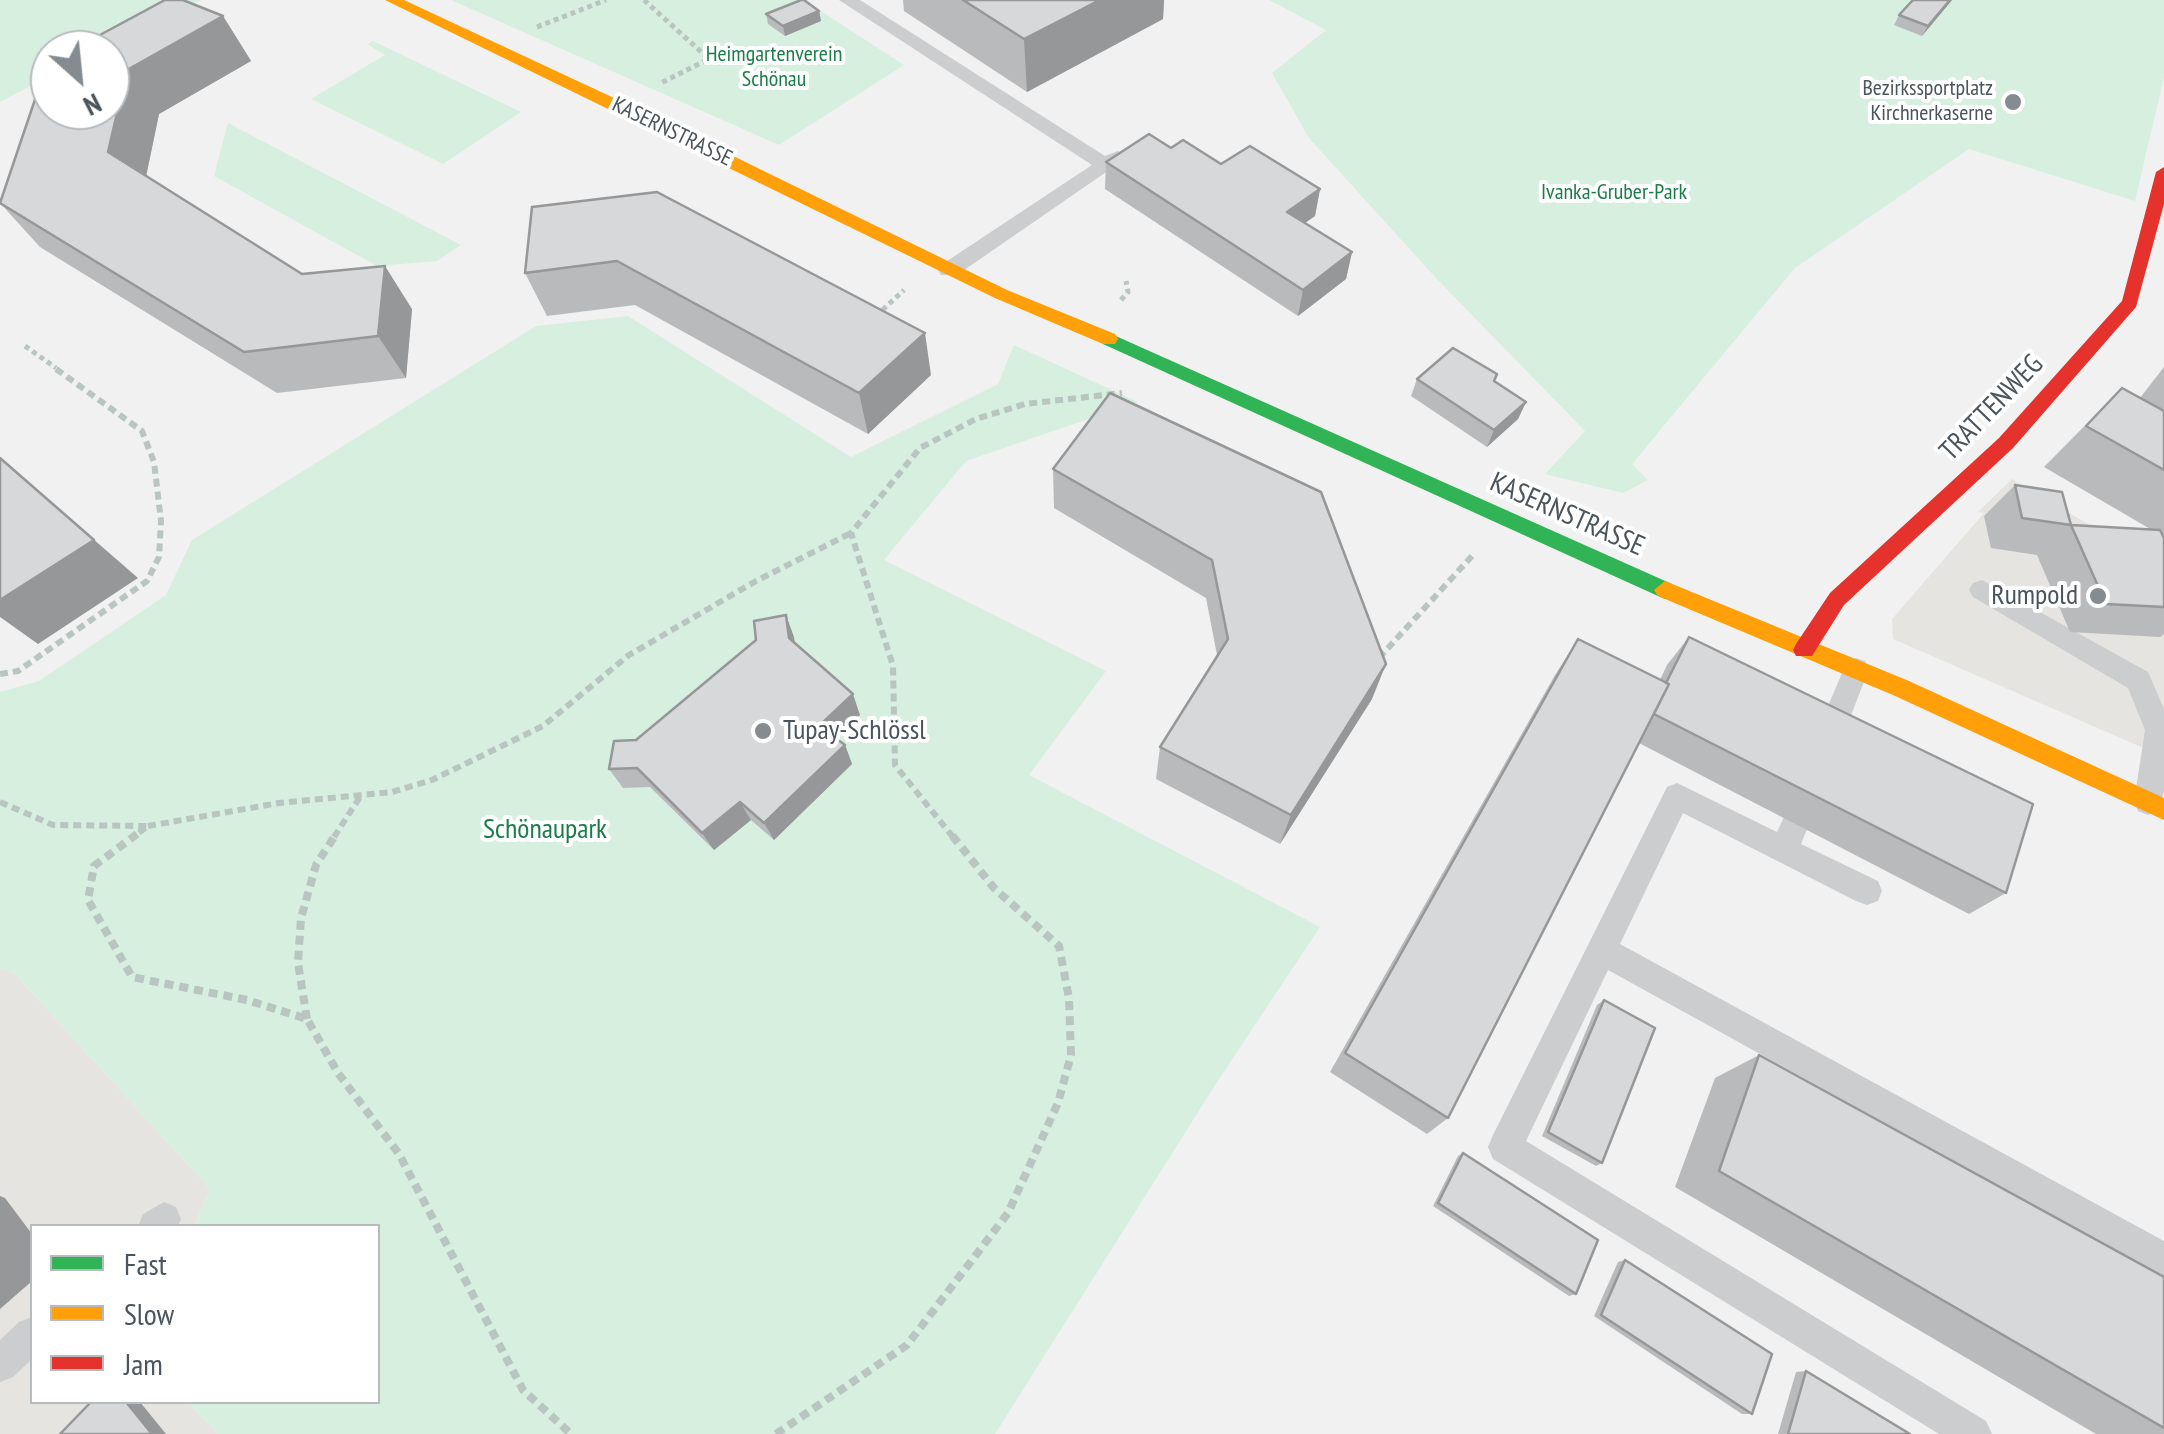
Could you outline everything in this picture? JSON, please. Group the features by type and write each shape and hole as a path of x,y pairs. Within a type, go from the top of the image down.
{"street":[{"name":"KASERNSTRASSE","path":"392,0 623,108 949,270 1129,347 1574,552 1856,670 2156,806"},
{"name":"TRATTENWEG","path":"1804,650 1837,599 2006,443 2130,302 2164,172"}],"lane":[{"path":"848,0 1105,165"},
{"path":"949,270 1140,144"},
{"path":"1982,590 2138,680 2158,730 2156,806"},
{"path":"1827,743 1856,670"},
{"path":"1867,891 1790,837 1677,796 1505,1146 1973,1434"},
{"path":"1601,950 2164,1260"},
{"path":"0,1364 30,1337"}],"path":[{"path":"524,32 606,0"},
{"path":"644,0 709,60 651,88"},
{"path":"863,317 875,316 904,290"},
{"path":"0,674 18,671 148,581 159,556 161,520 154,462 142,431 26,346"},
{"path":"0,802 53,825 148,826 280,803 360,797 405,788 494,753 543,726 629,655 756,581 851,532 920,448 976,419 1025,404 1124,392"},
{"path":"776,1434 908,1345 1008,1213 1058,1103 1071,1055 1069,998 1059,946 994,888 895,766 892,666 851,532"},
{"path":"1376,662 1473,555"},
{"path":"360,797 316,866 301,918 298,963 307,1019 338,1073 399,1154 524,1390 570,1434"},
{"path":"148,826 94,866 88,900 132,977 247,1000 307,1019"}],"shaded area":[{"path":"2012,479 2164,569 2164,757 1893,639 1892,619 1984,513 1978,512"},
{"path":"0,968 14,973 210,1189 195,1224 30,1224 30,1404 190,1404 218,1434 0,1434"}],"green space":[{"path":"0,0 201,0 130,35 130,30 30,30 30,86 0,102"},
{"name":"Heimgartenverein Schönau","path":"451,0 804,0 904,65 779,145"},
{"name":"Ivanka-Gruber-Park","path":"1269,0 2164,0 2164,77 2135,201 1969,149 1795,268 1632,464 1648,480 1623,493 1545,474 1585,431 1435,277 1309,138 1272,73 1326,30"},
{"path":"373,41 521,112 443,164 311,99 385,55 367,44"},
{"path":"228,123 461,245 437,261 377,266 214,176"},
{"name":"Schönaupark","path":"628,316 851,457 998,384 1014,345 1138,402 966,461 884,560 1106,671 1029,775 1320,927 1219,1079 995,1434 218,1434 190,1404 380,1404 380,1224 195,1224 210,1189 14,973 0,968 0,692 39,681 166,595 192,540 536,326"}],"building":[{"path":"165,0 183,0 223,16 130,68 130,30 109,30"},
{"path":"801,0 819,11 783,26 766,14"},
{"path":"963,0 1100,0 1024,39"},
{"path":"1913,0 1950,0 1928,26 1899,15"},
{"path":"30,114 30,130 113,130 108,152 302,274 385,266 378,336 244,352 0,203"},
{"path":"1149,134 1171,148 1183,140 1221,164 1250,146 1320,189 1287,212 1352,252 1303,290 1106,162"},
{"path":"657,192 925,333 859,393 617,261 525,273 532,207"},
{"path":"1453,348 1497,374 1494,381 1526,402 1494,430 1417,379"},
{"path":"2122,388 2164,411 2164,470 2086,426"},
{"path":"1110,393 1321,492 1386,664 1291,815 1160,747 1228,639 1212,560 1053,469"},
{"path":"0,458 94,540 0,600"},
{"path":"2015,485 2062,492 2071,525 2022,518"},
{"path":"2071,525 2160,530 2164,538 2164,607 2106,604"},
{"name":"Tupay-Schlössl","path":"786,615 789,638 853,694 819,726 845,745 764,823 740,802 702,833 637,768 609,769 614,741 636,740 756,640 754,621"},
{"path":"1689,637 2033,804 2006,893 1654,714"},
{"path":"1578,639 1669,684 1448,1118 1345,1053"},
{"path":"1604,1000 1655,1028 1602,1163 1548,1132"},
{"path":"1759,1055 2164,1277 2164,1428 1719,1171"},
{"path":"1463,1153 1598,1240 1576,1294 1438,1203"},
{"path":"1625,1260 1772,1354 1752,1414 1601,1315"},
{"path":"1806,1371 1910,1434 1788,1434"},
{"path":"89,1404 128,1404 152,1434 60,1434"}],"traffic: fast":[{"path":"1109,339 1665,590"}],"traffic: slow":[{"path":"392,0 623,108 1001,294 1109,339"},
{"path":"1665,590 1901,688 2164,809"}],"traffic: jam":[{"path":"1804,650 1837,599 2006,443 2130,303 2164,172"}],"place":[{"name":"Bezirkssportplatz Kirchnerkaserne","path":"2013,102"},
{"name":"Rumpold","path":"2098,596"},
{"name":"Tupay-Schlössl","path":"763,731"}]}
